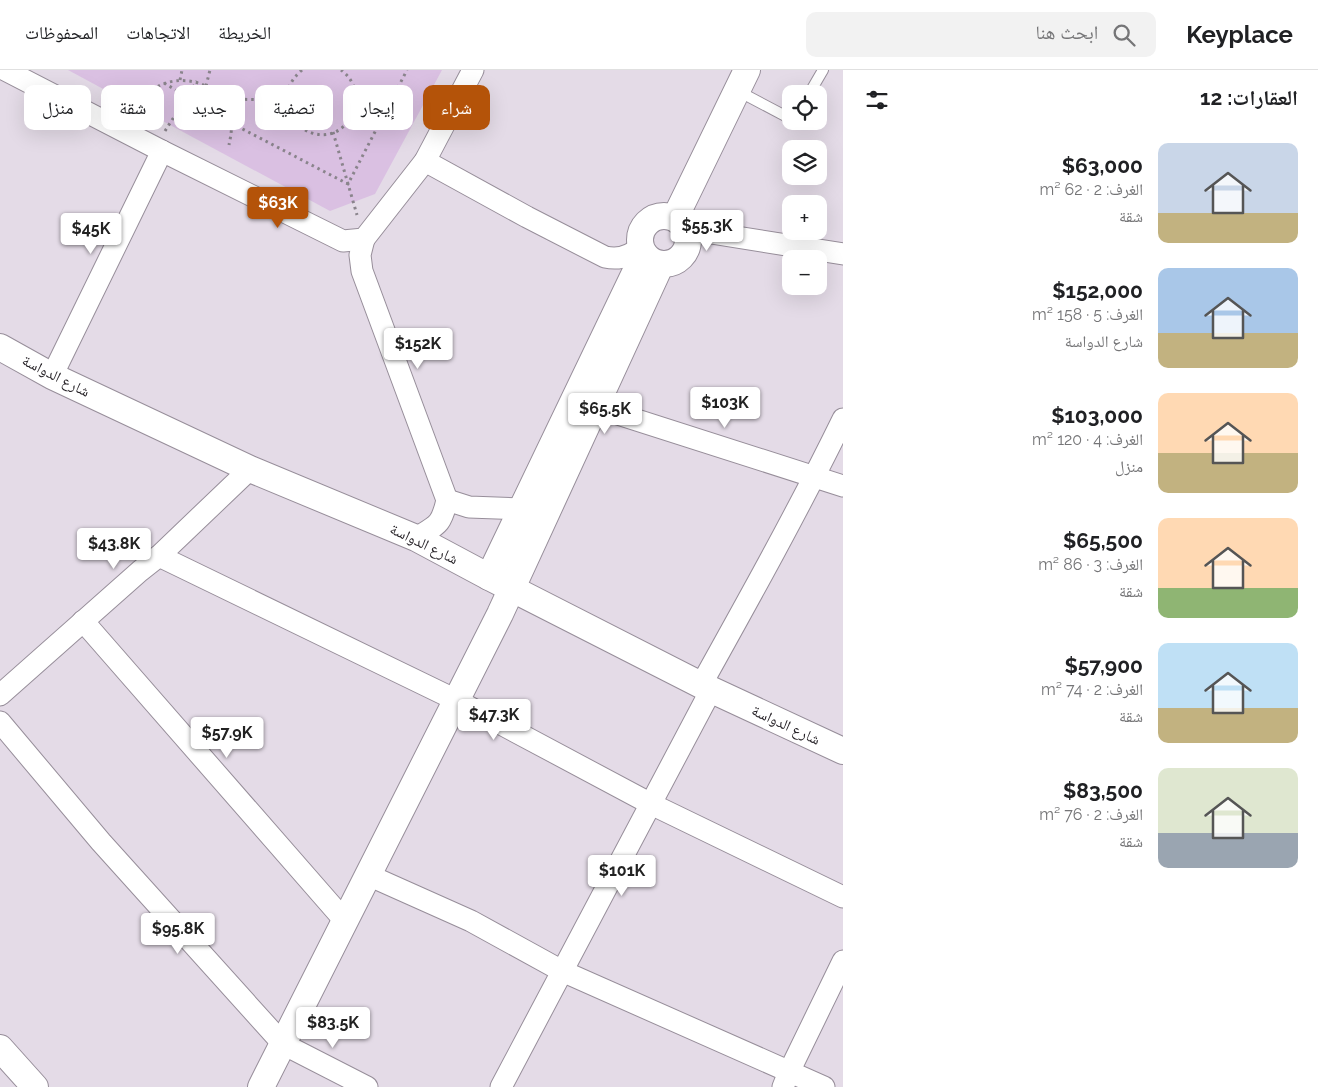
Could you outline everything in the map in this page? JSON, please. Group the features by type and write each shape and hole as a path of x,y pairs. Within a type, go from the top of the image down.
{"street":[{"path":"5,70 344,241 364,239"},
{"path":"416,538 438,525 444,513 447,500 362,271 360,255 364,239 425,161 473,70"},
{"path":"680,224 742,80"},
{"path":"52,376 159,149"},
{"path":"425,161 605,257 618,259 630,255 649,255 670,264 684,254 687,246 688,238 680,224"},
{"path":"261,1087 512,589 596,407 649,255 640,233 643,226 654,218 668,216 680,224 843,254"},
{"path":"489,577 521,509 649,255"},
{"name":"شارع الدواسة","path":"0,347 52,376 250,470 416,538 706,688 843,751"},
{"path":"596,407 843,486"},
{"path":"500,1087 651,804 706,688 843,419"},
{"path":"0,695 159,556 250,470"},
{"path":"447,500 469,507 521,509"},
{"path":"159,556 456,700 651,804 843,898"},
{"path":"83,622 345,921"},
{"path":"0,722 102,842 282,1044 368,1087"},
{"path":"368,875 471,921 562,971 786,1079 824,1087"},
{"path":"786,1079 843,961"},
{"path":"0,1048 35,1087"}],"lane":[{"path":"814,85 823,70"},
{"path":"742,80 782,112"}],"path":[{"path":"180,80 182,70"},
{"path":"206,85 210,70"},
{"path":"290,85 292,79 302,70"},
{"path":"341,70 353,85"},
{"path":"398,85 406,70"},
{"path":"161,85 180,80 197,81 204,85"},
{"path":"194,85 197,81"},
{"path":"164,83 174,89"},
{"path":"159,149 174,121"},
{"path":"306,130 322,134 333,132 343,127"},
{"path":"229,145 232,130"},
{"path":"244,130 348,184"},
{"path":"348,184 375,130"},
{"path":"333,132 364,239"}],"shaded area":[{"path":"68,70 442,70 434,85 423,85 423,105 413,124 413,85 343,85 343,130 410,130 375,194 330,211 179,130 245,130 245,85 174,85 174,127 164,122 164,85 101,85 101,88"}]}
